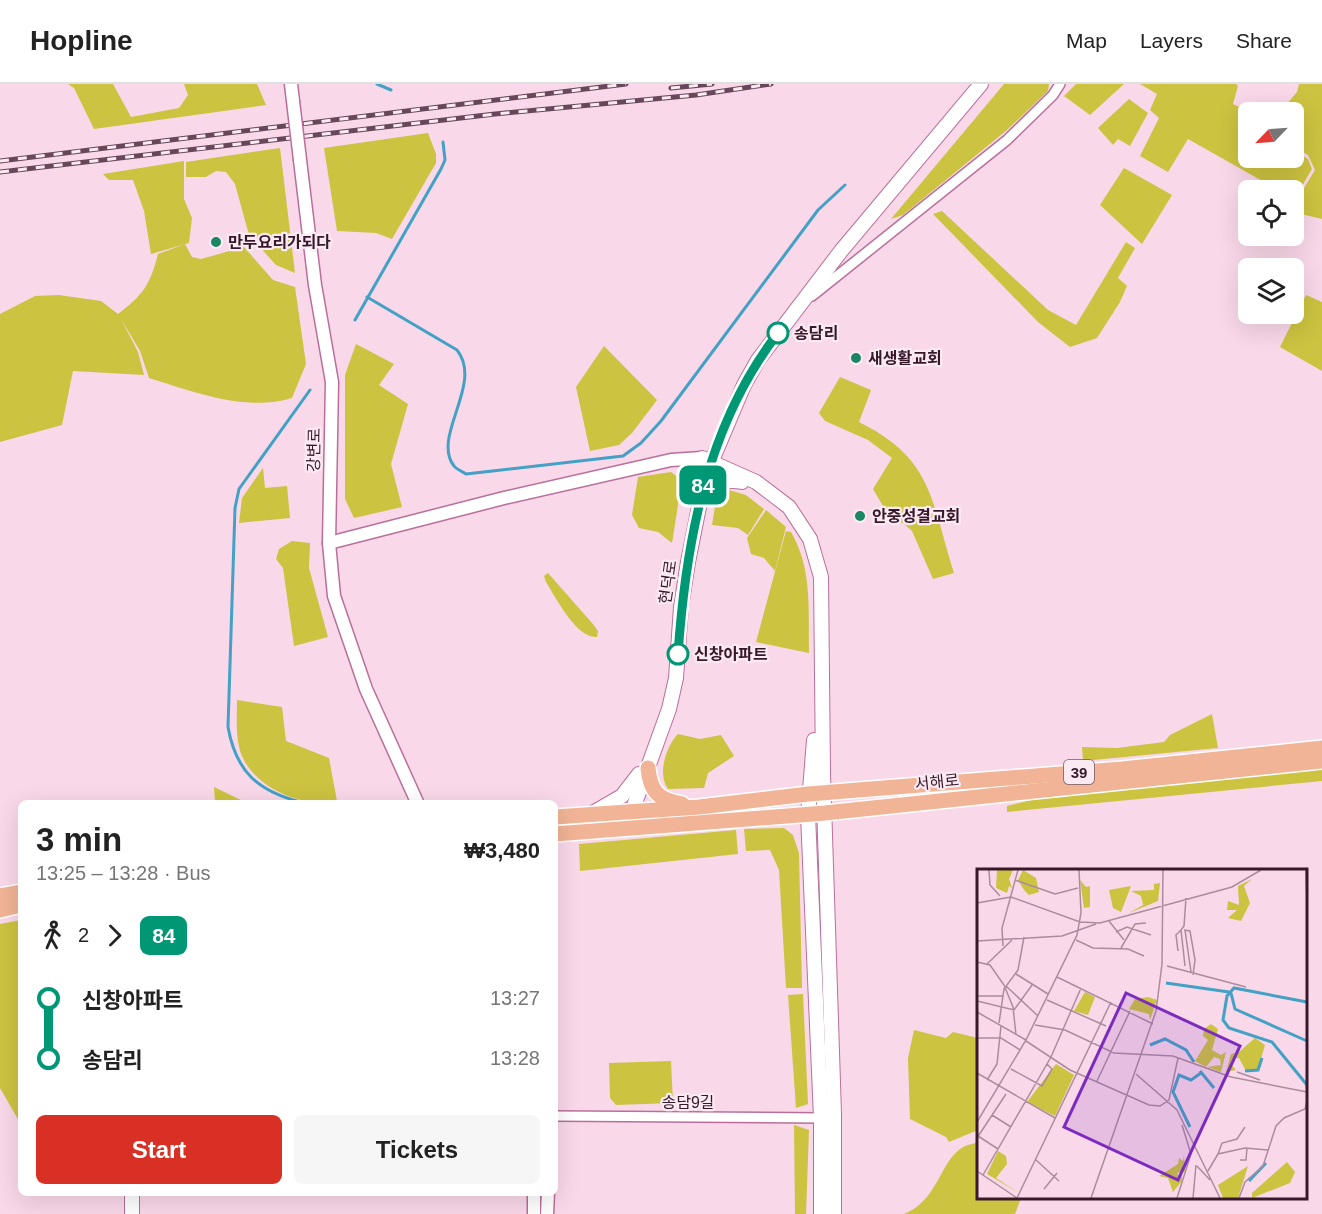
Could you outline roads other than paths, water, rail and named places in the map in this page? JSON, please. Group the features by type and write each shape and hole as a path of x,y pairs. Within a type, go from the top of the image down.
{"main road":[{"name":"현덕로","path":"644,771 666,686 705,462 758,360 798,306 981,84"},
{"name":"현덕로","path":"623,828 627,812 669,709 676,678 681,607 705,462"},
{"path":"705,462 742,482 783,509 805,539 812,553 818,578 816,704 808,815 821,1118 821,1214"},
{"path":"705,462 756,482 778,497 801,523 816,555 823,608 834,1214"},
{"path":"700,499 716,483 724,480 742,482"},
{"name":"서해로","path":"558,817 699,807 825,792 1122,769 1322,748"},
{"name":"서해로","path":"558,834 808,815 1322,761"},
{"path":"589,815 621,796 644,771 658,797 669,802 699,807"},
{"path":"0,896 18,893"},
{"path":"0,910 18,906"},
{"path":"132,1196 132,1214"},
{"path":"141,1196 141,1214"}],"street":[{"name":"강변로","path":"291,84 315,285 332,382 329,543 334,596 366,689 416,800"},
{"path":"798,306 1007,140 1053,95 1060,84"},
{"path":"329,543 515,495 671,460 705,462"},
{"name":"송담9길","path":"558,1116 821,1118"},
{"path":"534,1196 534,1214"},
{"path":"548,1196 548,1214"}],"waterway":[{"path":"377,84 391,90"},
{"path":"355,320 441,169 445,160 443,142"},
{"path":"367,297 457,350 464,364 465,378 452,425 449,454 454,466 466,474 623,456 641,443 661,421 818,210 845,185"},
{"path":"294,800 272,792 251,777 237,756 228,727 235,508 239,489 310,390"}],"railway":[{"path":"0,161 626,84"},
{"path":"671,88 712,84"},
{"path":"0,172 495,114 696,95 771,84"}],"place":[{"name":"만두요리가되다","path":"216,242"},
{"name":"송담리","path":"778,333"},
{"name":"새생활교회","path":"856,358"},
{"name":"안중성결교회","path":"860,516"},
{"name":"신창아파트","path":"678,654"}]}
